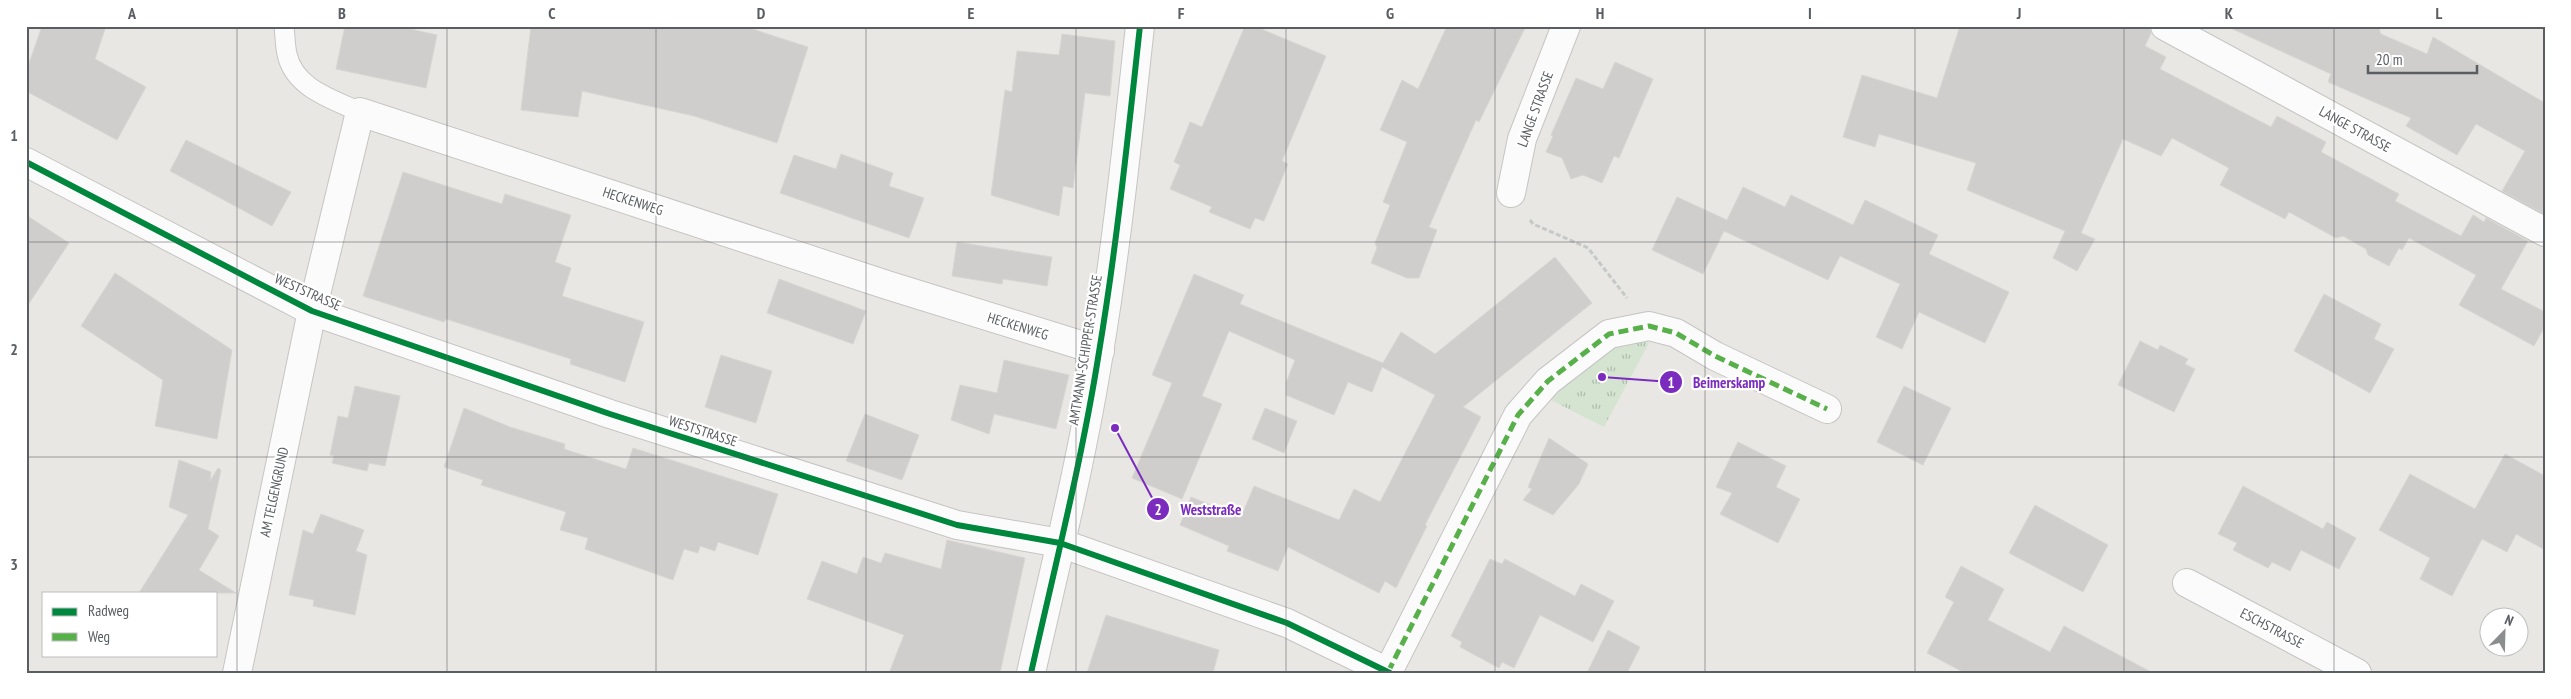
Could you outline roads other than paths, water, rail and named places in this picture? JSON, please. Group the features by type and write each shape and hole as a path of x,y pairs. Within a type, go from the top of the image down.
{"street":[{"name":"AMTMANN-SCHIPPER-STRASSE","path":"1031,673 1087,420 1100,351 1117,228 1140,26"},
{"name":"LANGE STRASSE","path":"1511,193 1522,139 1566,26"},
{"name":"LANGE STRASSE","path":"2165,26 2545,232"},
{"path":"312,311 360,112"},
{"name":"HECKENWEG","path":"360,112 887,285 1100,351"},
{"name":"WESTSTRASSE","path":"26,162 312,311 610,414 948,522 1060,543 1287,623 1389,672"},
{"name":"AM TELGENGRUND","path":"237,673 312,311"},
{"path":"1389,672 1518,415 1548,381 1610,334 1649,326 1676,332 1715,356 1826,409"},
{"name":"ESCHSTRASSE","path":"2187,583 2357,673"}],"lane":[{"path":"284,26 287,55 297,77 318,92 360,112"}],"place":[{"name":"Beimerskamp","path":"1602,377"},
{"name":"Weststraße","path":"1115,428"}]}
